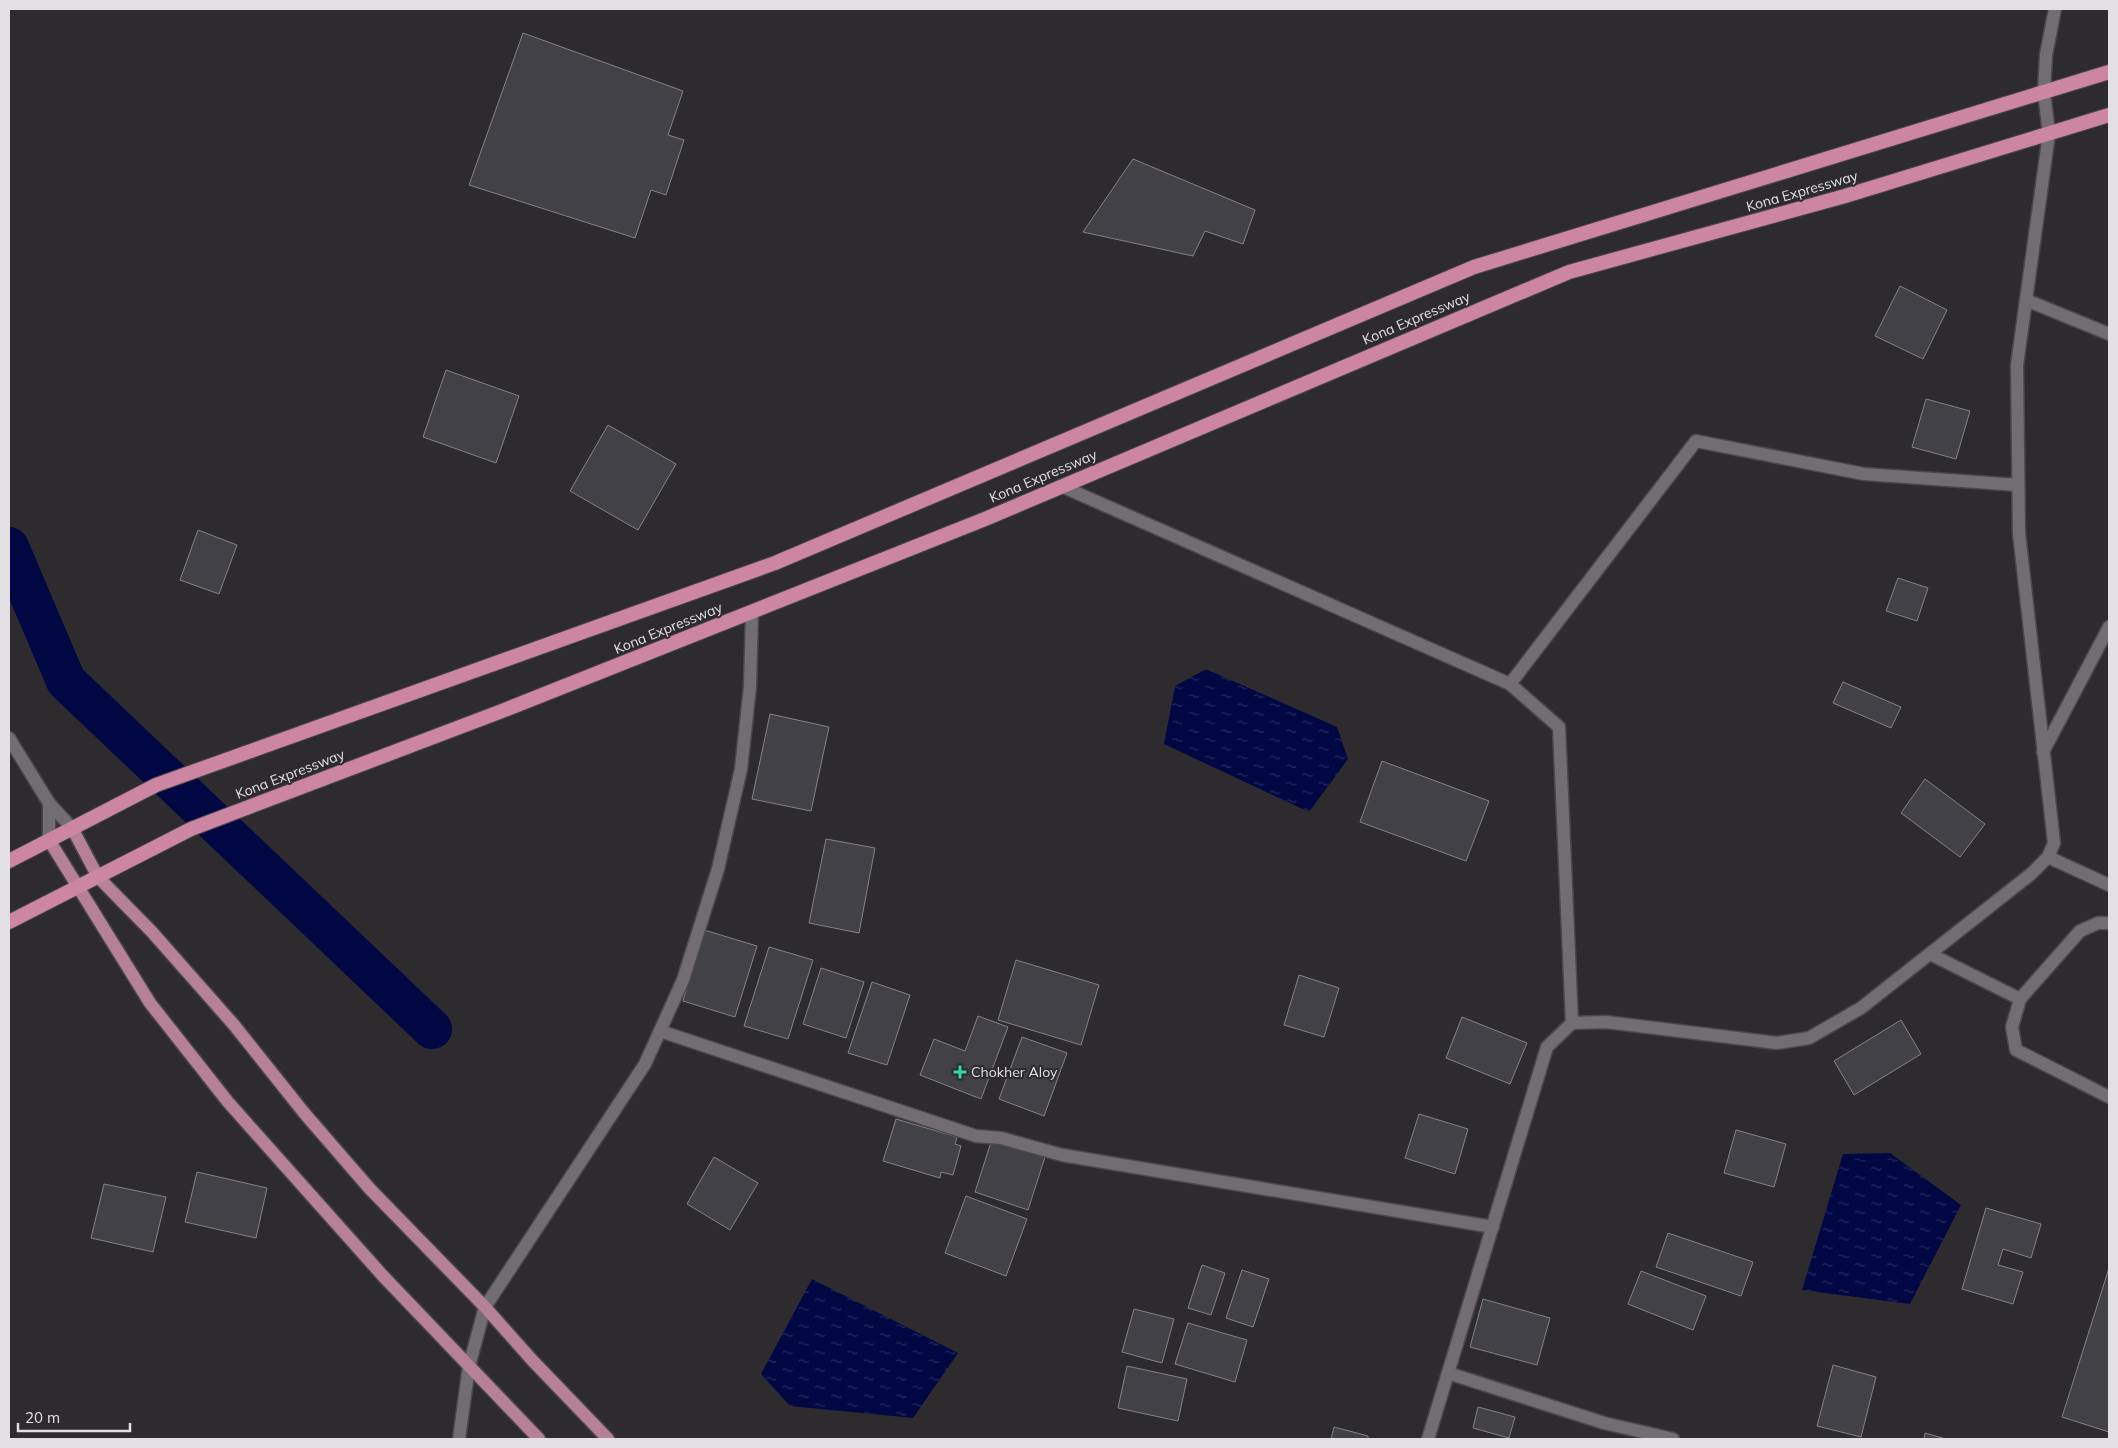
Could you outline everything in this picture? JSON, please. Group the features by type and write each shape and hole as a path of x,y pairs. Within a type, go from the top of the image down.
{"highway":[{"name":"Kona Expressway","path":"9,861 156,785 775,563 1474,266 2109,72"},
{"name":"Kona Expressway","path":"9,922 191,830 502,711 985,519 1569,272 1845,196 2109,115"}],"main road":[{"path":"72,828 98,877 152,932 234,1025 305,1114 370,1189 485,1307 532,1360 608,1439"},
{"path":"49,840 150,1003 228,1102 383,1276 539,1439"}],"street":[{"path":"1428,1439 1547,1047 1572,1023 1606,1022 1778,1043 1809,1038 1861,1008 2031,874 2048,857 2054,843 2019,533 2017,366 2049,134 2044,92 2046,55 2055,9"},
{"path":"2026,300 2109,334"},
{"path":"1510,684 1696,442 1864,474 2018,486"},
{"path":"1060,486 1510,684 1559,727 1572,1023"},
{"path":"459,1439 469,1366 485,1307 645,1064 683,980 718,869 740,769 750,687 752,612"},
{"path":"2043,752 2109,628"},
{"path":"9,738 49,803 72,828"},
{"path":"49,803 49,840"},
{"path":"2048,857 2109,885"},
{"path":"2109,923 2098,923 2080,931 2020,999 2012,1027 2016,1050 2109,1096"},
{"path":"1930,954 2020,999"},
{"path":"660,1030 976,1136 1001,1138 1062,1155 1493,1227"},
{"path":"1448,1373 1604,1423 1673,1439"}],"water":[{"path":"1206,669 1337,727 1348,759 1309,812 1164,744 1175,686"},
{"path":"1890,1153 1961,1205 1910,1304 1802,1290 1843,1154"},
{"path":"812,1279 958,1353 913,1418 790,1406 761,1374"}],"building":[{"path":"523,33 683,91 668,135 684,140 666,195 651,190 635,238 469,185"},
{"path":"1133,159 1255,210 1243,244 1205,231 1193,256 1083,232"},
{"path":"1900,286 1947,310 1923,359 1875,336"},
{"path":"446,370 519,396 496,463 423,437"},
{"path":"1926,399 1970,411 1956,459 1912,447"},
{"path":"608,425 676,464 638,530 570,491"},
{"path":"198,530 237,545 219,594 180,580"},
{"path":"1898,578 1928,588 1917,621 1886,611"},
{"path":"1843,682 1901,707 1891,728 1833,703"},
{"path":"770,714 829,727 811,811 752,799"},
{"path":"1382,761 1489,801 1466,861 1360,822"},
{"path":"1925,779 1985,824 1960,857 1901,813"},
{"path":"826,839 875,848 859,933 809,923"},
{"path":"704,930 757,946 735,1017 683,1001"},
{"path":"769,947 813,960 788,1039 744,1026"},
{"path":"1016,960 1099,985 1081,1045 998,1020"},
{"path":"821,968 864,982 846,1038 803,1024"},
{"path":"1299,975 1339,988 1324,1037 1284,1025"},
{"path":"872,982 910,995 887,1065 848,1053"},
{"path":"978,1016 1008,1027 981,1099 920,1075 934,1039 965,1051"},
{"path":"1462,1017 1527,1043 1510,1084 1446,1058"},
{"path":"1901,1020 1921,1054 1854,1095 1834,1061"},
{"path":"1022,1037 1067,1053 1044,1116 999,1099"},
{"path":"1419,1114 1468,1129 1455,1174 1405,1158"},
{"path":"896,1119 957,1137 955,1144 961,1146 953,1175 941,1172 940,1178 883,1161"},
{"path":"1736,1130 1786,1144 1774,1187 1724,1173"},
{"path":"992,1139 1045,1157 1028,1210 975,1192"},
{"path":"714,1157 758,1183 730,1230 687,1204"},
{"path":"197,1172 267,1188 256,1238 185,1222"},
{"path":"104,1184 166,1197 153,1252 91,1238"},
{"path":"966,1196 1027,1219 1006,1276 945,1253"},
{"path":"1986,1208 2041,1224 2031,1258 2003,1249 1998,1265 2023,1272 2013,1304 1962,1289"},
{"path":"1668,1233 1753,1262 1741,1296 1656,1267"},
{"path":"1202,1265 1225,1273 1211,1315 1188,1308"},
{"path":"2109,1268 2109,1432 2062,1417"},
{"path":"1242,1270 1269,1279 1253,1327 1226,1318"},
{"path":"1641,1271 1706,1296 1693,1330 1628,1304"},
{"path":"1483,1299 1550,1318 1537,1365 1470,1347"},
{"path":"1134,1309 1174,1319 1162,1363 1122,1352"},
{"path":"1188,1323 1247,1340 1235,1382 1175,1364"},
{"path":"1833,1365 1876,1377 1861,1437 1817,1426"},
{"path":"1127,1366 1187,1379 1178,1421 1118,1408"},
{"path":"1478,1407 1515,1417 1509,1438 1473,1428"},
{"path":"1334,1427 1368,1436 1368,1439 1331,1439"},
{"path":"1925,1433 1946,1439 1924,1439"}],"waterway":[{"path":"9,547 66,681 432,1029"}],"place":[{"name":"Chokher Aloy","path":"960,1072"}]}
